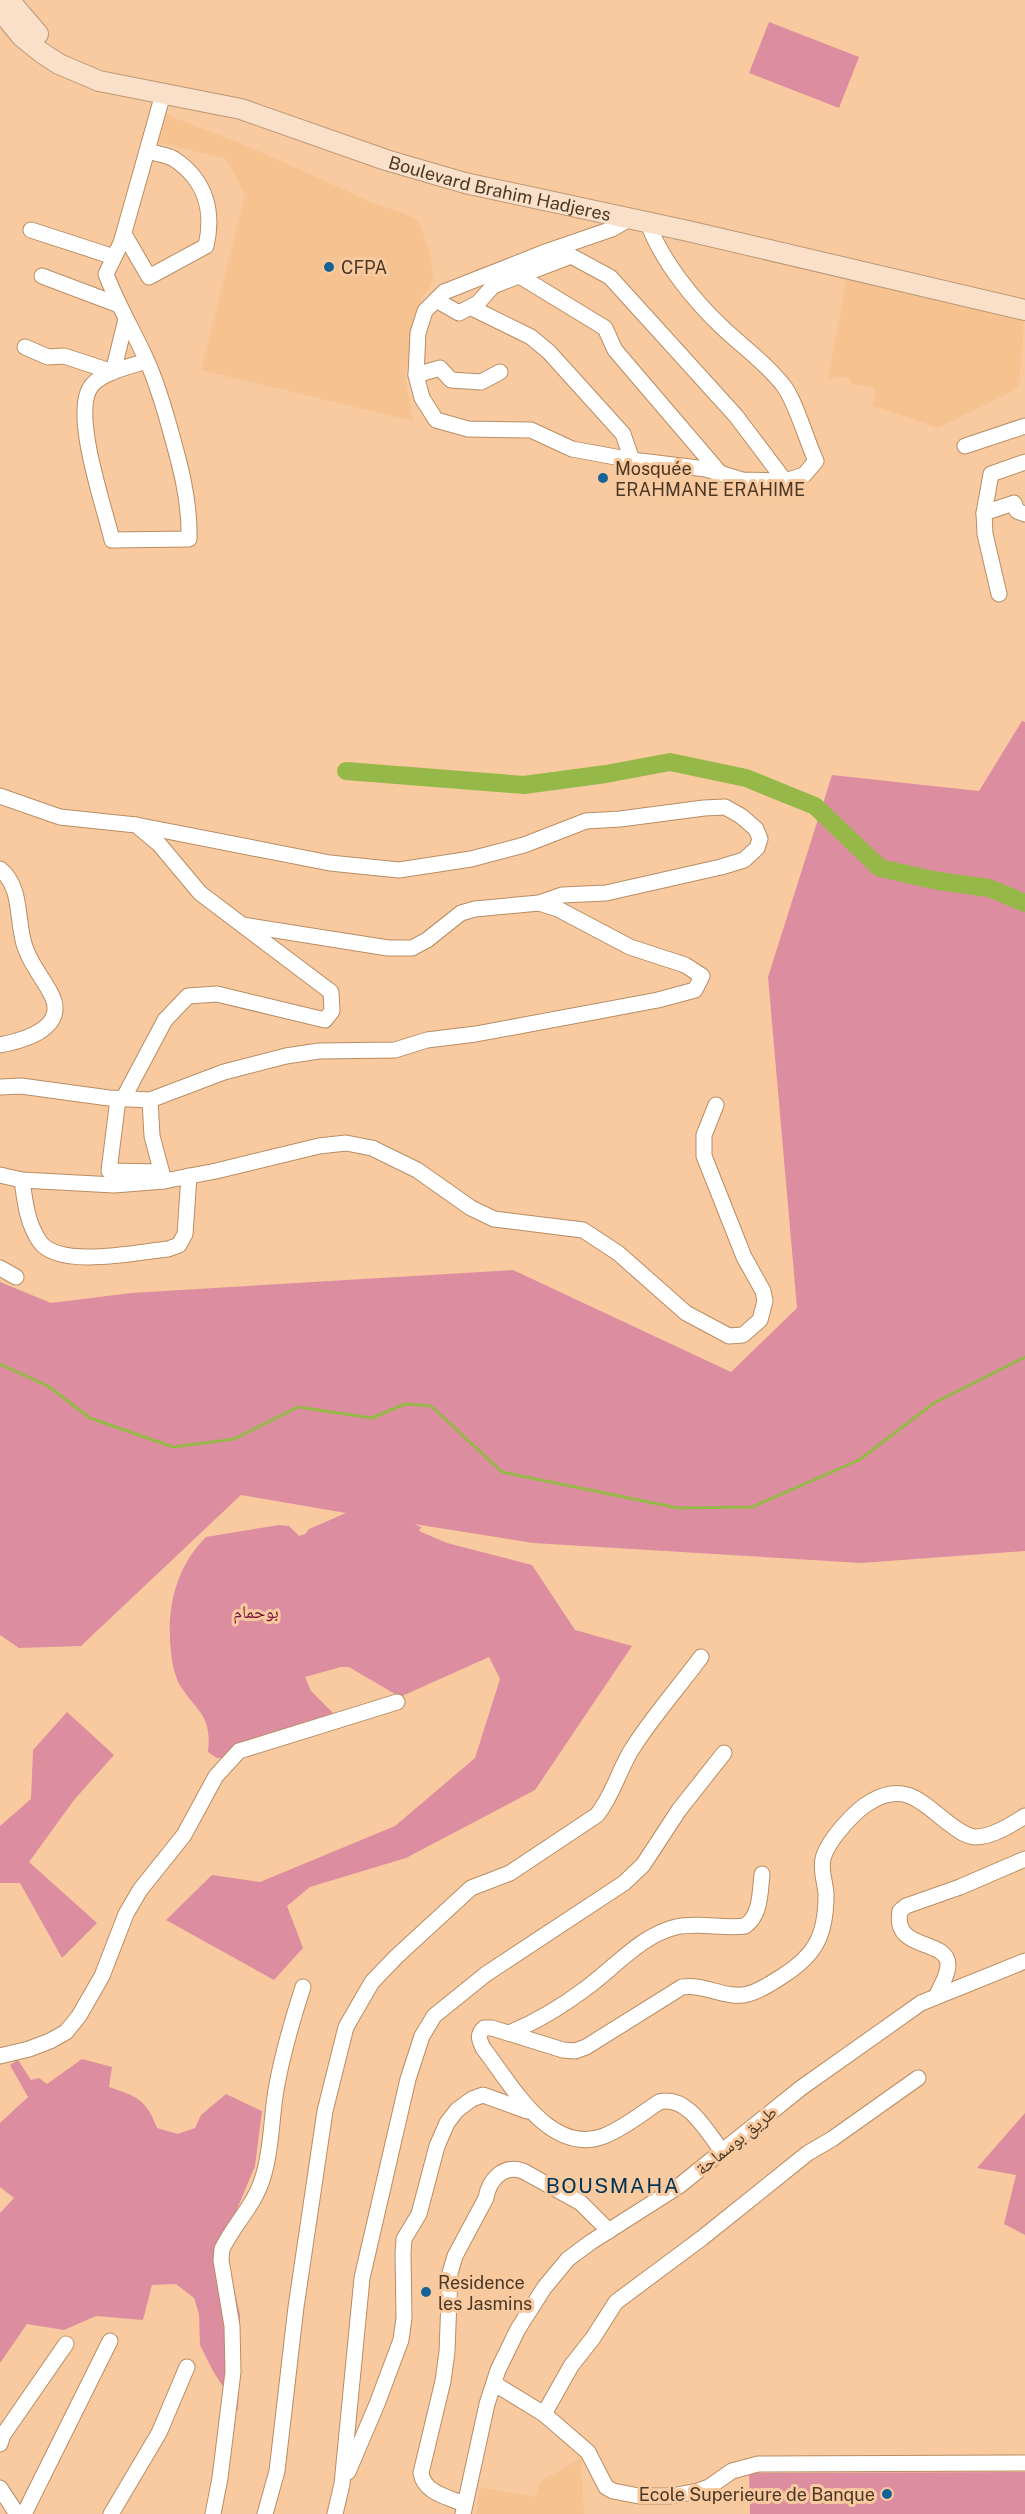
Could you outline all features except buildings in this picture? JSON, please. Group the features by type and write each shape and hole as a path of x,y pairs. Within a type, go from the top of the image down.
{"main road":[{"path":"9,0 32,29 50,44 68,55 106,70 239,98 389,150 638,222 1025,300"},
{"name":"Boulevard Brahim Hadjeres","path":"0,10 22,37 59,64 99,81 212,102 258,114 375,157 465,183 1025,310"}],"street":[{"path":"147,361 113,372 91,386 86,402 84,428 112,540 189,539 190,514 180,464 155,378 147,361 123,312 106,274 124,234 163,94"},
{"path":"124,234 148,277 206,246 210,230 208,200 193,176 173,158 147,151"},
{"path":"638,222 704,307 785,386 816,461 804,475 785,481 742,480 706,469 632,460 572,449 531,430 468,429 436,420 422,398 416,375 418,333 425,311 436,300 444,292 638,222"},
{"path":"31,230 114,257"},
{"path":"436,300 459,313 472,308 492,286 571,256 610,277 736,416 785,481"},
{"path":"518,275 574,307 604,328 615,350 723,476"},
{"path":"42,276 123,312"},
{"path":"472,308 531,337 549,352 623,434 632,460"},
{"path":"113,372 123,312"},
{"path":"25,347 48,357 64,356 113,372"},
{"path":"416,375 440,368 451,380 481,382 500,372"},
{"path":"965,446 1025,426"},
{"path":"999,594 985,534 984,513 991,474 1025,462"},
{"path":"984,513 1014,503 1017,511 1025,514"},
{"path":"0,796 60,816 136,825 330,864 399,870 471,859 524,845 586,821 704,808 725,807 741,816 756,830 760,839 758,848 744,860 721,867 606,893 562,895 539,903 475,909 461,913 427,940 412,948 388,948 243,925"},
{"path":"108,1178 120,1099 165,1020 188,996 217,994 325,1020 332,1011 331,992 200,893 159,844 136,825"},
{"path":"0,869 10,882 18,906 25,949 52,994 54,1006 53,1017 48,1026 37,1034 0,1045"},
{"path":"0,1087 21,1086 120,1099 150,1100 224,1072 286,1056 319,1051 396,1050 427,1040 476,1034 658,1000 695,990 702,976 685,965 630,947 558,909 539,903"},
{"path":"150,1100 152,1136 163,1176"},
{"path":"0,1174 22,1180 189,1176 319,1146 346,1143 372,1148 417,1170 471,1208 494,1218 584,1230 618,1253 686,1312 729,1336 743,1335 760,1320 765,1301 763,1291 744,1257 704,1156 704,1135 716,1105"},
{"path":"22,1180 27,1215 41,1244 55,1253 89,1258 168,1249 179,1245 185,1234 189,1176"},
{"path":"0,1268 16,1277"},
{"path":"265,2514 277,2471 296,2307 325,2111 346,2027 372,1982 471,1888 510,1873 597,1815 606,1804 634,1745 701,1657"},
{"path":"0,2056 50,2042 66,2032 79,2016 102,1976 126,1914 140,1890 184,1835 216,1776 239,1751 397,1702"},
{"path":"335,2514 342,2484 350,2386 363,2278 408,2079 422,2036 434,2016 486,1974 624,1883 643,1865 679,1810 724,1753"},
{"path":"722,2151 688,2109 668,2099 659,2102 603,2136 587,2140 570,2137 549,2126 530,2112 516,2096 479,2039 480,2032 484,2028 509,2033 564,2050 575,2051 586,2047 682,1988 692,1985 733,1995 747,1995 764,1988 799,1966 813,1952 825,1920 826,1893 823,1859 858,1809 892,1792 911,1795 961,1833 974,1837 1010,1826 1025,1816"},
{"path":"936,1997 947,1972 948,1963 944,1954 908,1938 900,1930 898,1920 900,1911 906,1906 960,1887 1025,1859"},
{"path":"509,2033 529,2025 566,2002 639,1946 662,1933 690,1926 746,1926 752,1922 759,1907 762,1874"},
{"name":"طريق بوسماحة","path":"463,2509 487,2404 498,2370 518,2329 544,2288 568,2259 679,2186 801,2088 921,2003 1025,1960"},
{"path":"213,2514 220,2478 233,2372 232,2326 221,2260 222,2250 254,2200 264,2175 272,2136 281,2064 289,2029 303,1987"},
{"path":"544,2414 571,2366 593,2338 616,2301 702,2238 808,2153 832,2139 918,2078"},
{"path":"342,2484 377,2404 401,2340 404,2318 402,2253 405,2239 419,2214 437,2146 447,2123 457,2110 472,2099 483,2095 530,2112"},
{"path":"463,2509 427,2488 422,2482 421,2473 443,2381 447,2352 450,2273 455,2256 486,2198 493,2178 505,2170 514,2168 523,2170 581,2202 609,2230"},
{"path":"24,2514 110,2341"},
{"path":"0,2444 3,2435 66,2344"},
{"path":"111,2514 159,2433 187,2367"},
{"path":"495,2384 544,2414 588,2452 606,2487 613,2491 639,2496 671,2496 698,2491 709,2487 732,2470 758,2464 1025,2463"},
{"path":"0,2488 17,2514"}],"shaded area":[{"name":"CFPA","path":"162,113 245,145 371,202 418,219 431,255 433,278 430,288 422,297 405,375 413,421 201,370 245,194 226,159 157,142"},
{"path":"848,270 1025,308 1019,388 938,428 873,406 875,388 851,384 851,379 837,376 828,380"},
{"path":"581,2458 584,2514 476,2514 480,2487 535,2497 541,2481"}],"green space":[{"path":"769,22 859,57 839,108 749,73"},
{"name":"بوحمام","path":"1022,721 1025,722 1025,1551 861,1563 533,1543 414,1524 421,1527 419,1531 447,1543 532,1565 575,1630 632,1646 535,1790 406,1858 310,1887 287,1906 303,1948 274,1980 166,1920 212,1875 260,1882 395,1826 475,1758 500,1679 489,1657 400,1697 349,1667 341,1667 305,1677 311,1691 337,1717 223,1758 217,1758 208,1752 206,1722 179,1683 171,1656 172,1605 175,1590 187,1562 206,1537 279,1525 289,1526 299,1536 305,1534 309,1529 346,1513 241,1495 81,1646 19,1648 0,1635 0,1282 51,1303 131,1293 513,1270 731,1372 797,1308 768,977 832,775 979,791"},
{"path":"67,1712 114,1755 74,1800 29,1862 97,1923 62,1958 20,1883 0,1883 0,1826 31,1799 33,1750"},
{"path":"82,2059 112,2067 109,2087 140,2100 149,2111 157,2128 178,2134 195,2128 201,2115 226,2094 262,2111 255,2166 235,2214 229,2243 229,2266 240,2315 238,2410 213,2371 200,2345 199,2314 194,2298 176,2284 152,2285 143,2320 96,2316 64,2330 27,2324 0,2363 0,2213 14,2198 0,2187 0,2123 28,2097 10,2065 18,2060 31,2080 39,2078 47,2084"},
{"path":"1025,2113 1025,2235 1004,2224 1016,2175 977,2168"},
{"name":"Ecole Superieure de Banque","path":"1025,2472 1025,2514 750,2514 749,2473"}],"waterway":[{"path":"346,771 524,785 606,774 670,762 746,778 815,806 880,868 938,881 989,888 1025,903"},
{"path":"0,1364 48,1386 90,1418 173,1447 234,1439 298,1407 372,1418 405,1404 431,1406 502,1472 678,1508 752,1507 859,1460 934,1403 1025,1357"}],"place":[{"name":"CFPA","path":"329,267"},
{"name":"Mosquée ERAHMANE ERAHIME","path":"603,478"},
{"name":"Residence les Jasmins","path":"426,2292"},
{"name":"Ecole Superieure de Banque","path":"887,2494"}],"district":[{"name":"BOUSMAHA","path":"613,2185"}]}
